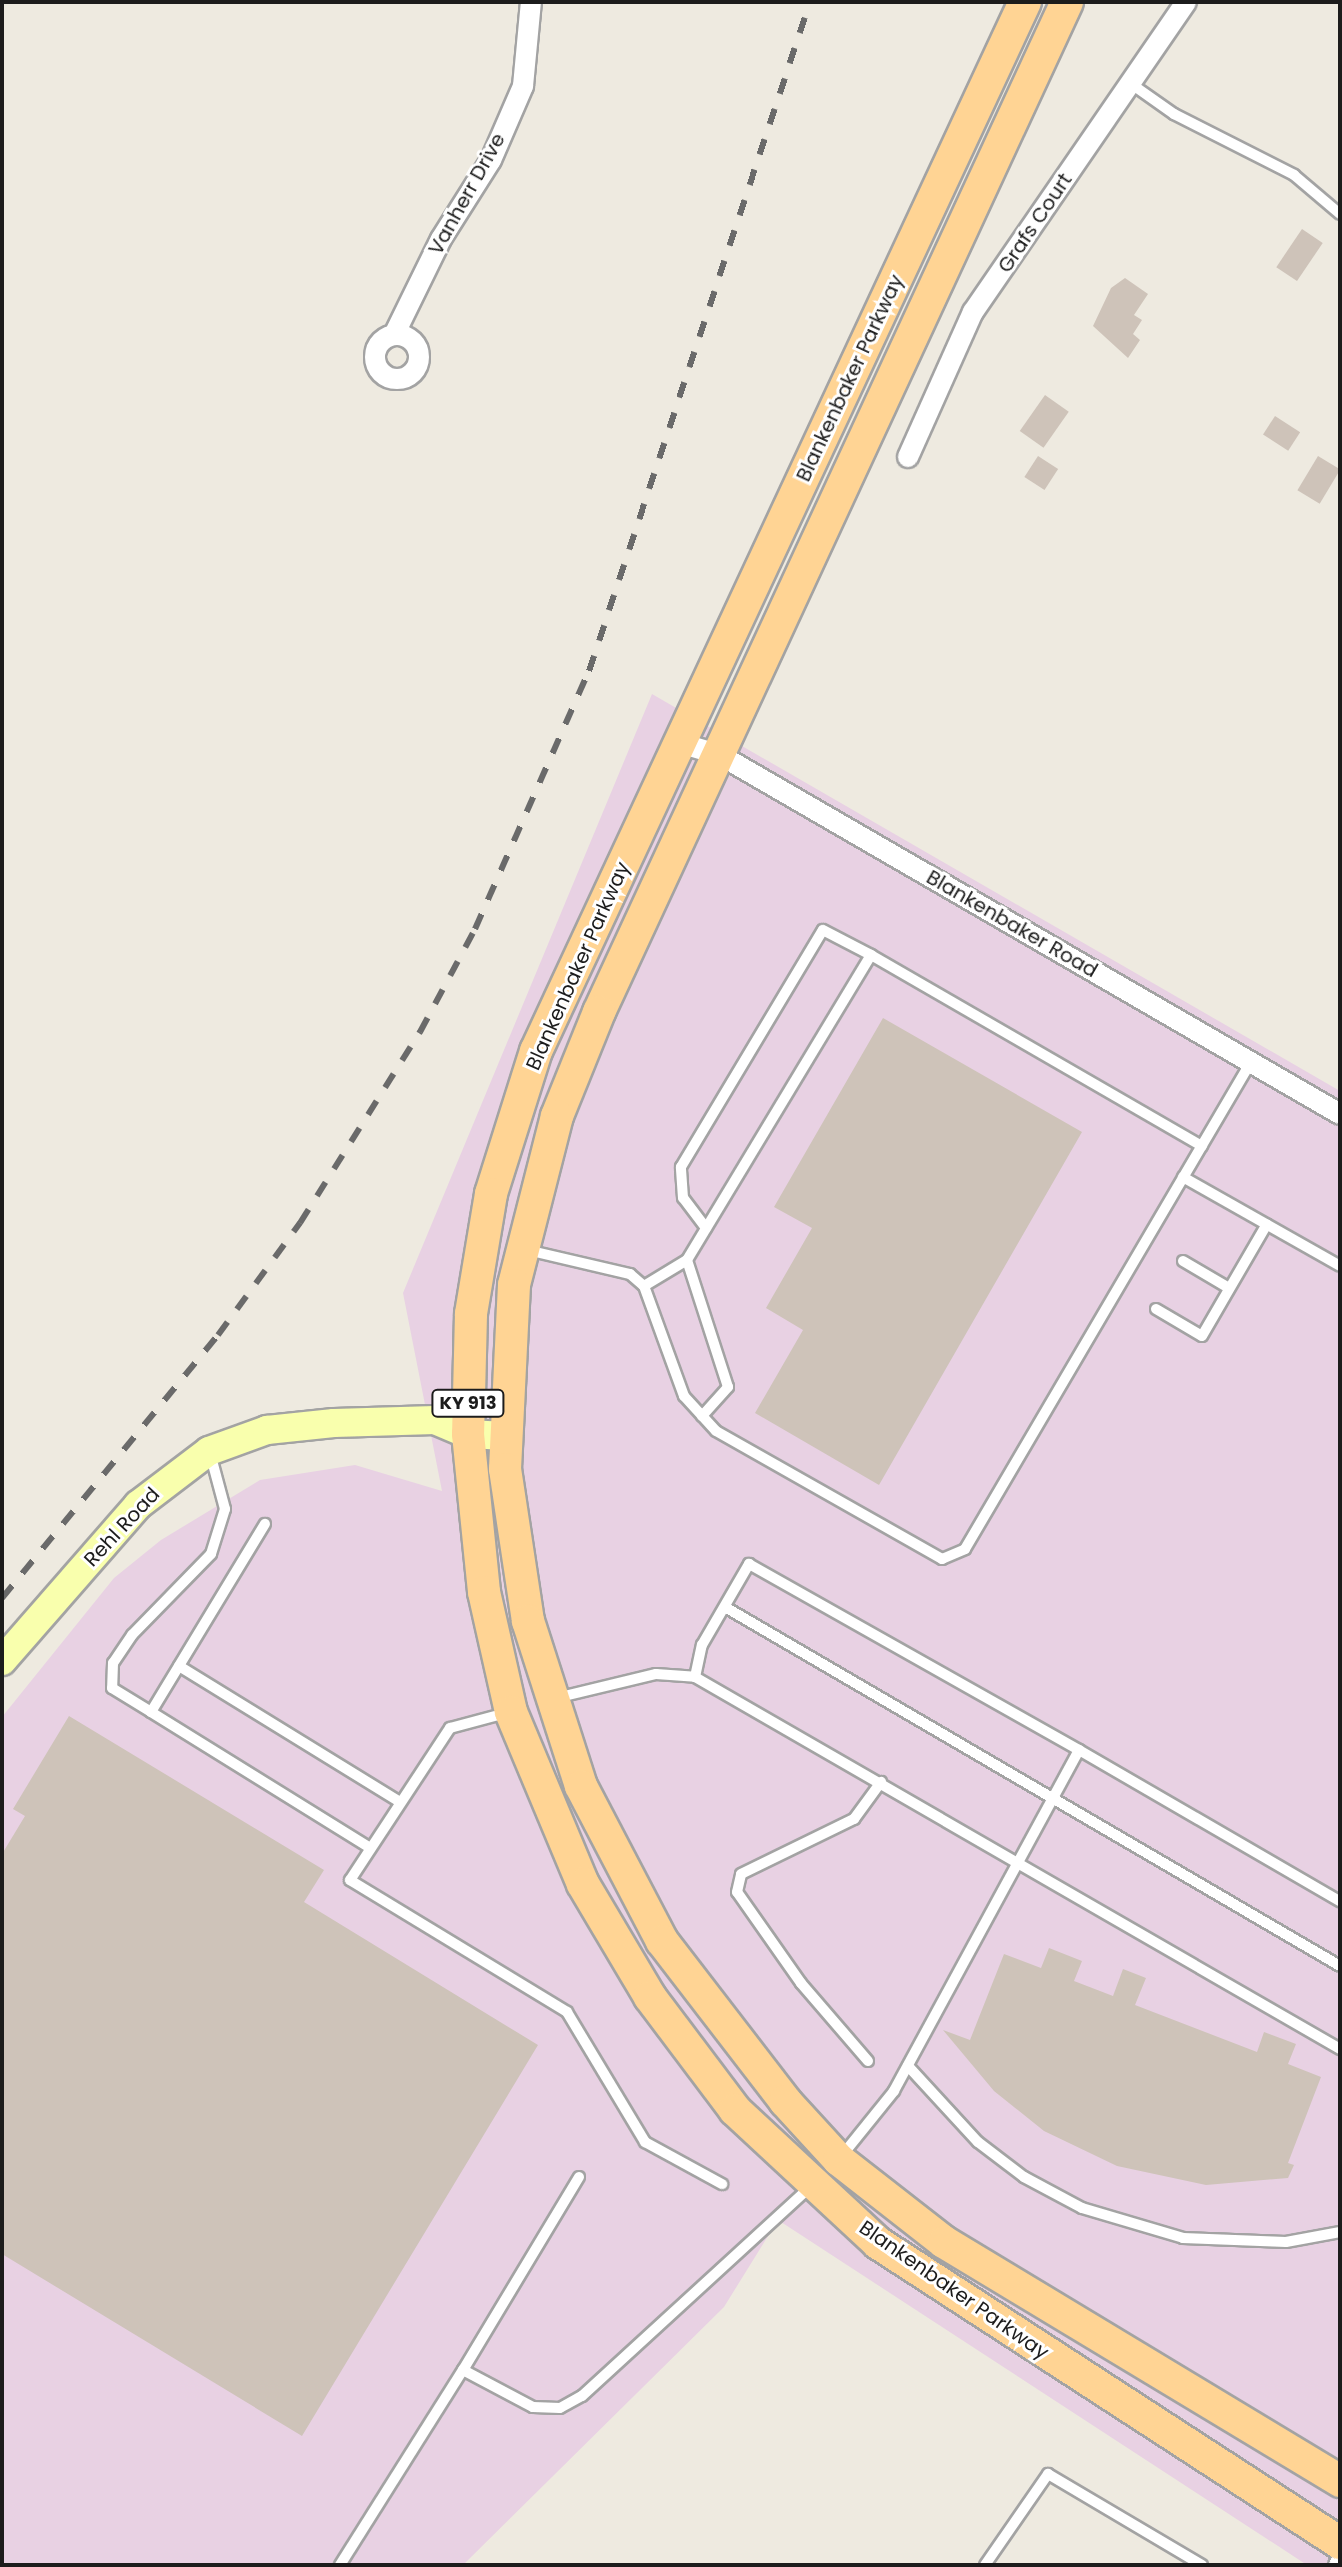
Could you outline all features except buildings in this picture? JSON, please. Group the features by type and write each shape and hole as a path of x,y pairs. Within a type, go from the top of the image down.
{"main road":[{"name":"Blankenbaker Parkway","path":"1025,2 536,1051 508,1136 471,1314 468,1434 484,1592 511,1712 576,1870 650,1997 735,2110 826,2172 1003,2281 1340,2481"},
{"name":"Blankenbaker Parkway","path":"1067,2 593,1027 557,1116 522,1249 506,1436 517,1558 550,1700 581,1786 662,1941 785,2101 826,2172 878,2243 949,2292 1340,2543"}],"street":[{"name":"Vanherr Drive","path":"394,335 441,239 491,160 523,86 531,2"},
{"name":"Grafs Court","path":"908,457 973,312 1186,2"},
{"name":"Blankenbaker Road","path":"680,743 720,755 1340,1114"},
{"name":"Rehl Road","path":"2,1661 138,1505 209,1451 254,1433 303,1425 435,1420 468,1434 506,1436"}],"lane":[{"path":"1130,83 1174,114 1294,175 1340,214"},
{"path":"706,1228 683,1198 681,1167 823,930 1202,1146"},
{"path":"644,1286 687,1260 871,955"},
{"path":"522,1249 630,1274 644,1286 684,1396 716,1431 942,1559 965,1549 1251,1062"},
{"path":"1183,1177 1340,1266"},
{"path":"1156,1309 1202,1336 1267,1224"},
{"path":"687,1260 728,1387 702,1416"},
{"path":"1183,1261 1229,1288"},
{"path":"209,1451 225,1509 211,1554 132,1635 113,1663 112,1688 370,1848"},
{"path":"151,1712 265,1524"},
{"path":"695,1677 702,1645 749,1564 1340,1901"},
{"path":"725,1607 1340,1966"},
{"path":"179,1666 400,1802"},
{"path":"550,1700 656,1674 695,1677 1019,1861 1340,2049"},
{"path":"511,1712 450,1728 350,1880 567,2012 645,2142 722,2184"},
{"path":"463,2370 533,2407 560,2408 582,2396 826,2172 908,2066 1079,1750"},
{"path":"868,2061 801,1983 737,1892 741,1874 854,1819 881,1782"},
{"path":"908,2066 978,2142 1024,2177 1082,2208 1183,2238 1286,2242 1340,2232"},
{"path":"340,2565 463,2370 579,2177"},
{"path":"985,2565 1048,2474 1202,2565"}],"shaded area":[{"path":"652,694 1340,1091 1340,2565 1307,2565 778,2220 724,2307 463,2565 2,2565 2,1717 114,1578 161,1540 260,1480 355,1465 442,1491 403,1293"}],"railway":[{"path":"2,1598 218,1335 300,1223 420,1032 475,929 589,671 810,2"}]}
